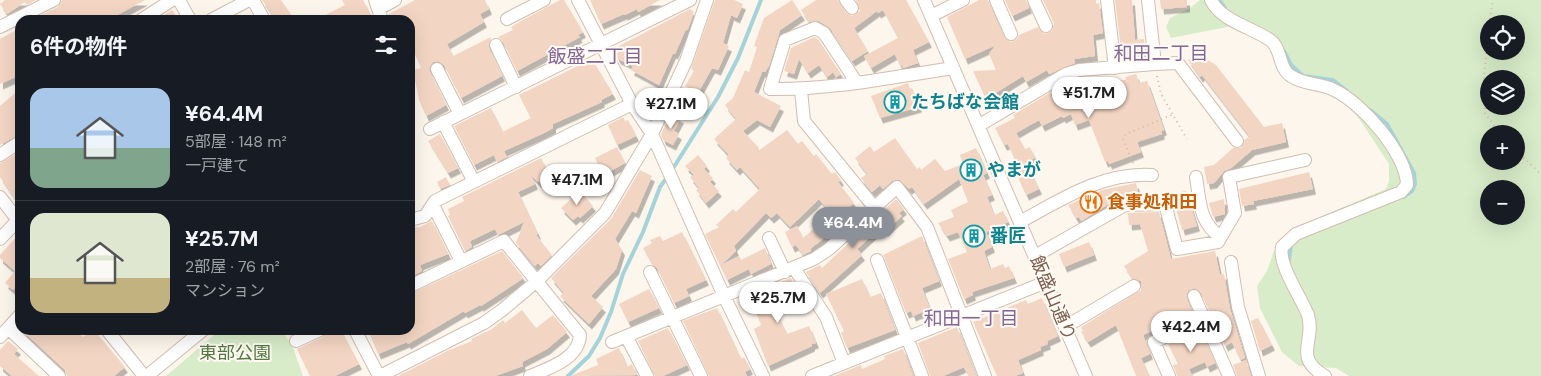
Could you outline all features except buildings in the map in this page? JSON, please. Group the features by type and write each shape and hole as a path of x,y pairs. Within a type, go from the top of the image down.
{"street":[{"path":"19,15 54,0"},
{"path":"149,15 172,0"},
{"path":"179,0 187,15"},
{"path":"220,15 249,0 260,15"},
{"path":"379,9 395,0"},
{"path":"507,19 544,0"},
{"path":"578,0 632,104 652,134 724,296 763,376"},
{"path":"430,129 690,0"},
{"path":"358,335 380,376 484,323 537,281 605,213 652,134 686,61 707,0"},
{"name":"飯盛山通り","path":"924,0 1035,256 1084,375"},
{"path":"931,16 963,0"},
{"path":"996,0 1011,34"},
{"path":"1034,0 1046,26"},
{"path":"1107,0 1114,68"},
{"path":"1148,0 1155,64"},
{"path":"1211,0 1222,14 1271,40 1289,75 1304,83 1334,90 1376,124 1394,151 1407,179 1407,185 1401,192 1296,234 1282,247 1285,265 1309,319 1307,357 1313,366 1325,376"},
{"path":"2,22 15,16"},
{"path":"857,83 824,33 815,28 785,40 770,90 801,90 857,83 953,68"},
{"path":"496,45 516,87"},
{"path":"978,126 1066,74 1079,70 1178,63 1237,141"},
{"path":"437,69 460,114"},
{"path":"801,90 804,121 874,208"},
{"path":"415,219 425,216 436,201 632,104"},
{"path":"443,122 474,182"},
{"path":"0,154 15,145"},
{"path":"1035,256 1124,205 1165,204 1177,250 1218,242 1235,213 1229,177 1305,160"},
{"path":"1020,222 1076,192 1105,180 1138,174 1152,175"},
{"path":"1196,177 1204,220 1210,230 1221,236"},
{"path":"612,342 790,270 829,249 897,187 927,227 986,376"},
{"path":"0,197 15,215"},
{"path":"433,205 461,261"},
{"path":"0,239 15,224"},
{"path":"770,238 790,270 826,317 840,368"},
{"path":"415,284 504,240 580,335 580,344 564,360 530,376"},
{"path":"877,260 922,376"},
{"path":"1230,262 1238,307 1259,376"},
{"path":"650,272 701,376"},
{"path":"812,376 840,368 1046,282"},
{"path":"1065,327 1134,286"},
{"path":"1194,296 1224,375"},
{"path":"1168,376 1154,342 1204,319"},
{"path":"15,320 4,332 59,376"},
{"path":"110,335 145,376 198,335"},
{"path":"296,341 309,335"},
{"path":"626,336 646,376"}],"path":[{"path":"1490,15 1493,0"},
{"path":"1486,60 1485,113 1494,125"},
{"path":"1155,64 1161,94 1174,114 1186,139"},
{"path":"1138,174 1123,139 1126,134 1174,114"},
{"path":"1525,159 1541,174"}],"green space":[{"path":"1200,0 1541,0 1541,376 1349,376 1336,368 1299,366 1282,352 1260,308 1257,286 1267,271 1274,251 1288,235 1327,214 1386,189 1389,181 1389,164 1358,117 1330,89 1296,79 1268,38 1232,26 1171,38 1166,27 1170,18 1190,8"},
{"name":"東部公園","path":"214,335 285,335 292,345 303,376 166,376"}],"waterway":[{"path":"672,170 718,97 738,58 761,0"},
{"path":"1219,0 1225,8"},
{"path":"1284,51 1291,65 1303,76 1333,80 1347,91"},
{"path":"1370,110 1387,124 1414,173 1415,184 1412,191 1403,197"},
{"path":"568,376 589,356 600,338 611,312 623,274 643,232 660,187 668,176"},
{"path":"1289,260 1291,245"}],"place":[{"name":"たちばな会館","path":"895,102"},
{"name":"やまが","path":"971,170"},
{"name":"食事処和田","path":"1091,202"},
{"name":"番匠","path":"974,236"}],"district":[{"name":"和田二丁目","path":"1161,53"},
{"name":"飯盛二丁目","path":"595,56"},
{"name":"和田一丁目","path":"971,318"}]}
